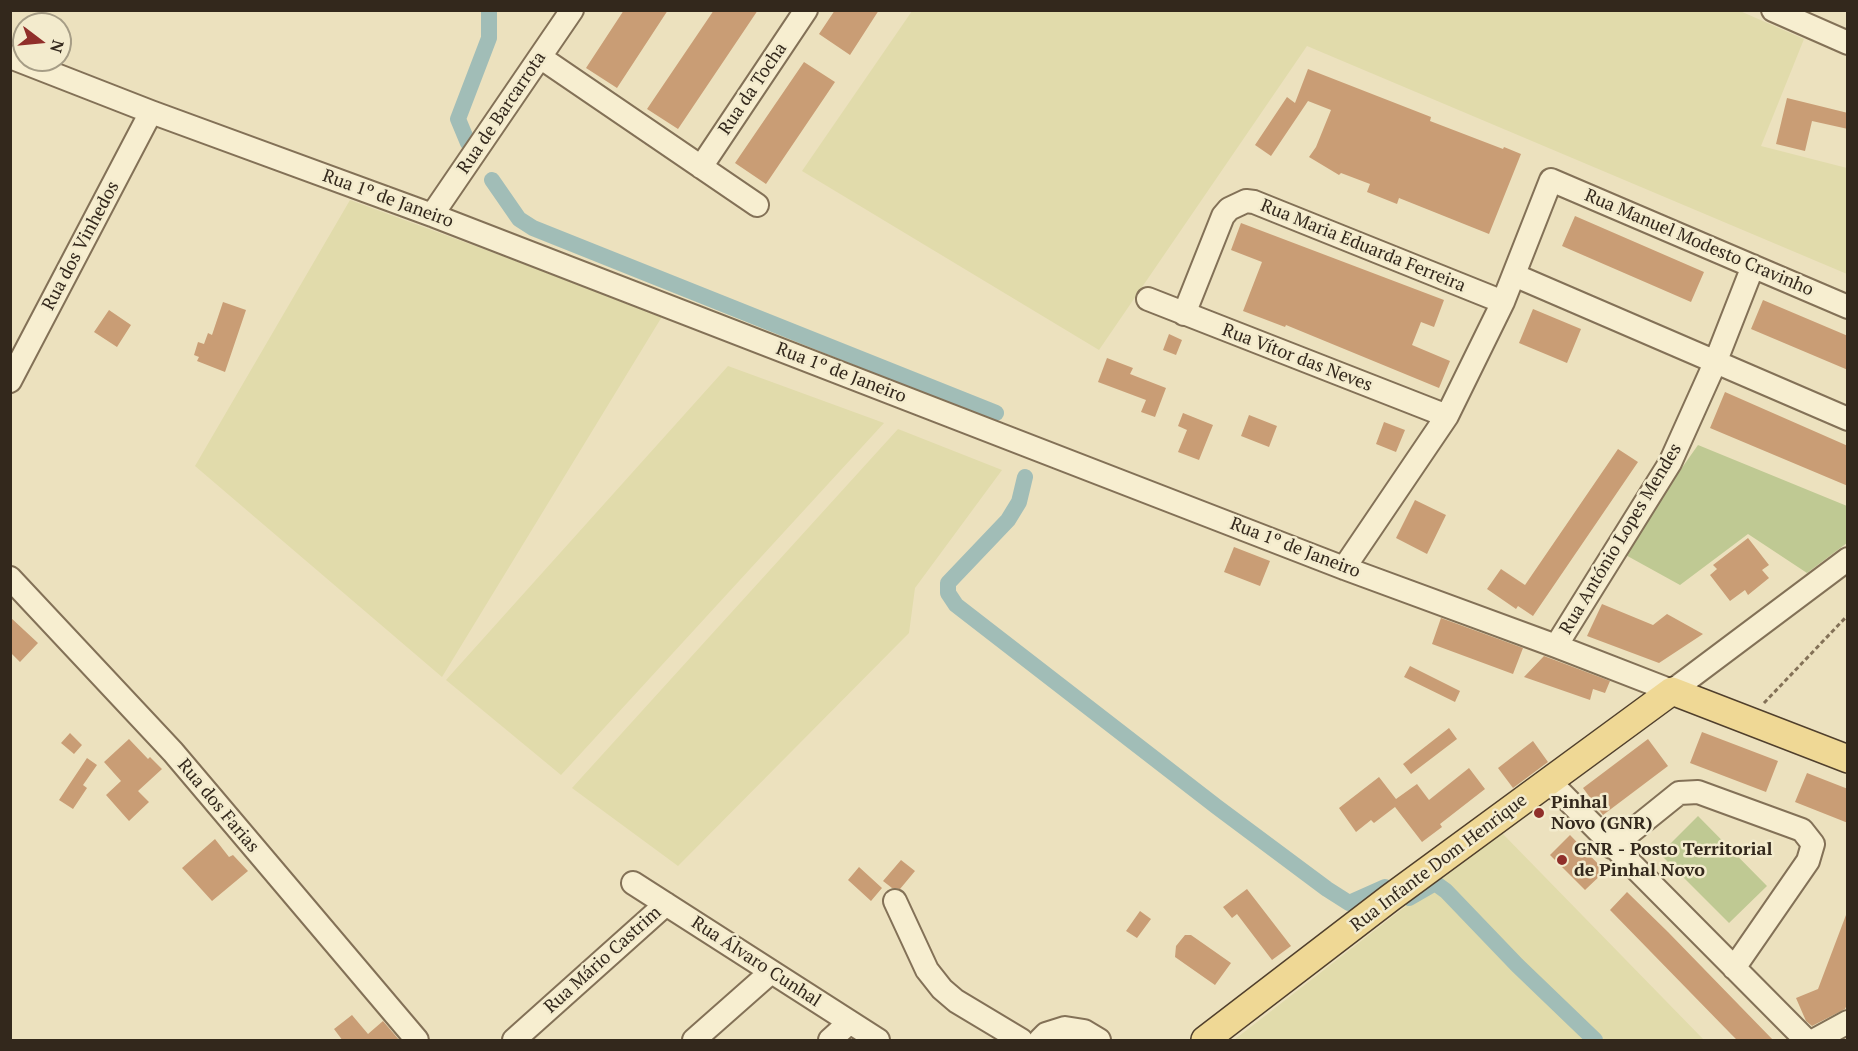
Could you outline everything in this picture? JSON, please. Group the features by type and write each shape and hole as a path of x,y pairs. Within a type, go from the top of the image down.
{"main road":[{"path":"1671,691 1848,759"},
{"name":"Rua Infante Dom Henrique","path":"1205,1041 1390,898 1671,691"}],"street":[{"name":"Rua de Barcarrota","path":"432,215 572,10"},
{"name":"Rua da Tocha","path":"701,167 806,10"},
{"path":"1773,10 1846,39"},
{"name":"Rua 1º de Janeiro","path":"10,57 432,215 1344,568 1671,691"},
{"path":"540,57 757,205"},
{"name":"Rua dos Vinhedos","path":"10,381 152,112"},
{"name":"Rua Manuel Modesto Cravinho","path":"1514,275 1551,180 1848,307"},
{"name":"Rua Maria Eduarda Ferreira","path":"1184,314 1219,223 1228,209 1246,201 1254,202 1503,302"},
{"name":"Rua António Lopes Mendes","path":"1556,646 1670,464 1753,266"},
{"path":"1344,568 1448,416 1514,275 1848,419"},
{"name":"Rua Vítor das Neves","path":"1148,299 1448,416"},
{"name":"Rua Infante Dom Henrique","path":"1671,691 1848,559"},
{"name":"Rua dos Farias","path":"10,578 173,752 417,1041"},
{"path":"1550,782 1806,1041"},
{"path":"1612,847 1679,793 1698,792 1802,830 1813,844 1808,861 1734,968"},
{"name":"Rua Álvaro Cunhal","path":"633,883 878,1041"},
{"path":"895,901 927,970 942,989 956,1001 1021,1041"},
{"name":"Rua Mário Castrim","path":"514,1041 666,904"},
{"path":"694,1041 771,972"},
{"path":"830,1041 850,1022"},
{"path":"1815,1041 1848,1022"},
{"path":"1040,1041 1046,1034 1065,1028 1084,1031 1100,1041"}],"path":[{"path":"1754,723 1763,704 1848,615"}],"shaded area":[{"path":"912,11 1740,11 1804,39 1761,146 1847,168 1847,274 1307,46 1099,350 802,171"},
{"path":"350,200 663,315 442,677 195,466"},
{"path":"728,366 884,423 561,775 446,680"},
{"path":"898,429 1002,470 915,588 909,633 678,866 572,788"},
{"path":"1502,833 1704,1040 1234,1040 1397,913"}],"green space":[{"path":"1698,445 1847,506 1847,543 1807,573 1748,534 1680,585 1622,553"},
{"path":"1698,816 1767,886 1729,923 1660,854"}],"building":[{"path":"624,10 668,10 617,88 586,68"},
{"path":"714,10 758,10 678,129 647,109"},
{"path":"835,10 879,10 850,55 819,34"},
{"path":"804,62 835,82 766,184 735,163"},
{"path":"1308,69 1431,117 1430,121 1521,154 1489,234 1399,198 1397,204 1367,192 1370,184 1341,173 1339,175 1309,157 1316,147 1331,110 1308,101 1271,156 1255,145 1287,97 1295,103"},
{"path":"1787,98 1848,113 1848,129 1812,121 1805,151 1776,144"},
{"path":"1575,216 1704,272 1691,302 1562,246"},
{"path":"1241,223 1444,300 1434,327 1421,322 1412,345 1450,361 1439,388 1286,325 1285,327 1243,311 1262,262 1231,250"},
{"path":"1763,300 1848,336 1848,370 1751,329"},
{"path":"223,302 246,310 225,372 197,361 199,357 194,355 198,342 204,344 208,333 212,335"},
{"path":"1533,309 1581,329 1567,363 1519,343"},
{"path":"109,310 131,325 117,347 94,332"},
{"path":"1169,334 1182,340 1176,355 1163,350"},
{"path":"1107,358 1133,368 1130,374 1166,388 1155,417 1141,412 1146,400 1098,382"},
{"path":"1725,392 1848,446 1848,486 1710,428"},
{"path":"1183,413 1213,425 1199,460 1178,452 1187,430 1178,426"},
{"path":"1249,415 1277,426 1269,447 1241,436"},
{"path":"1384,422 1405,430 1396,452 1376,444"},
{"path":"1618,449 1638,462 1533,616 1518,606 1516,609 1487,589 1501,569 1525,585"},
{"path":"1415,500 1446,515 1427,554 1396,538"},
{"path":"1748,538 1769,565 1762,570 1769,578 1748,595 1745,590 1730,601 1710,575 1717,569 1713,565"},
{"path":"1234,547 1270,561 1260,586 1224,572"},
{"path":"1602,604 1653,625 1667,614 1703,634 1659,663 1587,636"},
{"path":"10,617 38,643 20,662 10,652"},
{"path":"1441,618 1523,648 1513,674 1432,644"},
{"path":"1544,656 1610,681 1605,693 1593,689 1590,700 1524,677"},
{"path":"1410,666 1460,691 1455,702 1404,677"},
{"path":"1449,728 1457,739 1411,774 1403,764"},
{"path":"1702,732 1778,761 1766,792 1690,763"},
{"path":"70,733 82,745 74,754 61,743"},
{"path":"129,739 148,759 150,757 162,769 138,791 149,802 129,821 106,795 121,781 104,762"},
{"path":"1648,739 1668,766 1603,815 1583,788"},
{"path":"1533,741 1548,762 1513,788 1498,768"},
{"path":"87,758 97,765 83,785 87,788 73,809 59,800"},
{"path":"1469,768 1485,789 1440,824 1442,827 1422,842 1395,807 1374,823 1371,820 1356,832 1339,808 1379,777 1396,799 1417,784 1429,800"},
{"path":"1807,773 1848,789 1848,823 1795,802"},
{"path":"1570,835 1605,871 1585,890 1550,855"},
{"path":"215,839 229,857 233,855 248,871 212,901 182,868"},
{"path":"901,860 915,871 900,889 892,888 883,881"},
{"path":"859,867 882,888 871,901 848,880"},
{"path":"1247,889 1291,946 1272,960 1237,914 1232,918 1223,907"},
{"path":"1627,892 1774,1041 1738,1041 1729,1032 1610,910"},
{"path":"1140,911 1151,919 1137,938 1126,931"},
{"path":"1846,915 1848,1002 1845,1009 1812,1026 1806,1021 1796,998 1818,989"},
{"path":"1185,935 1191,935 1231,963 1215,985 1175,957 1176,946"},
{"path":"352,1015 368,1034 383,1021 400,1041 343,1041 334,1029"}],"waterway":[{"path":"468,143 458,119 489,38 489,10"},
{"path":"492,180 519,219 533,228 996,413"},
{"path":"1025,477 1019,502 1008,520 948,583 948,593 956,605 1327,889 1349,903 1385,887"},
{"path":"1409,898 1435,883 1446,891 1517,965 1595,1040"}],"place":[{"name":"Pinhal Novo (GNR)","path":"1539,813"},
{"name":"GNR - Posto Territorial de Pinhal Novo","path":"1562,860"}]}
